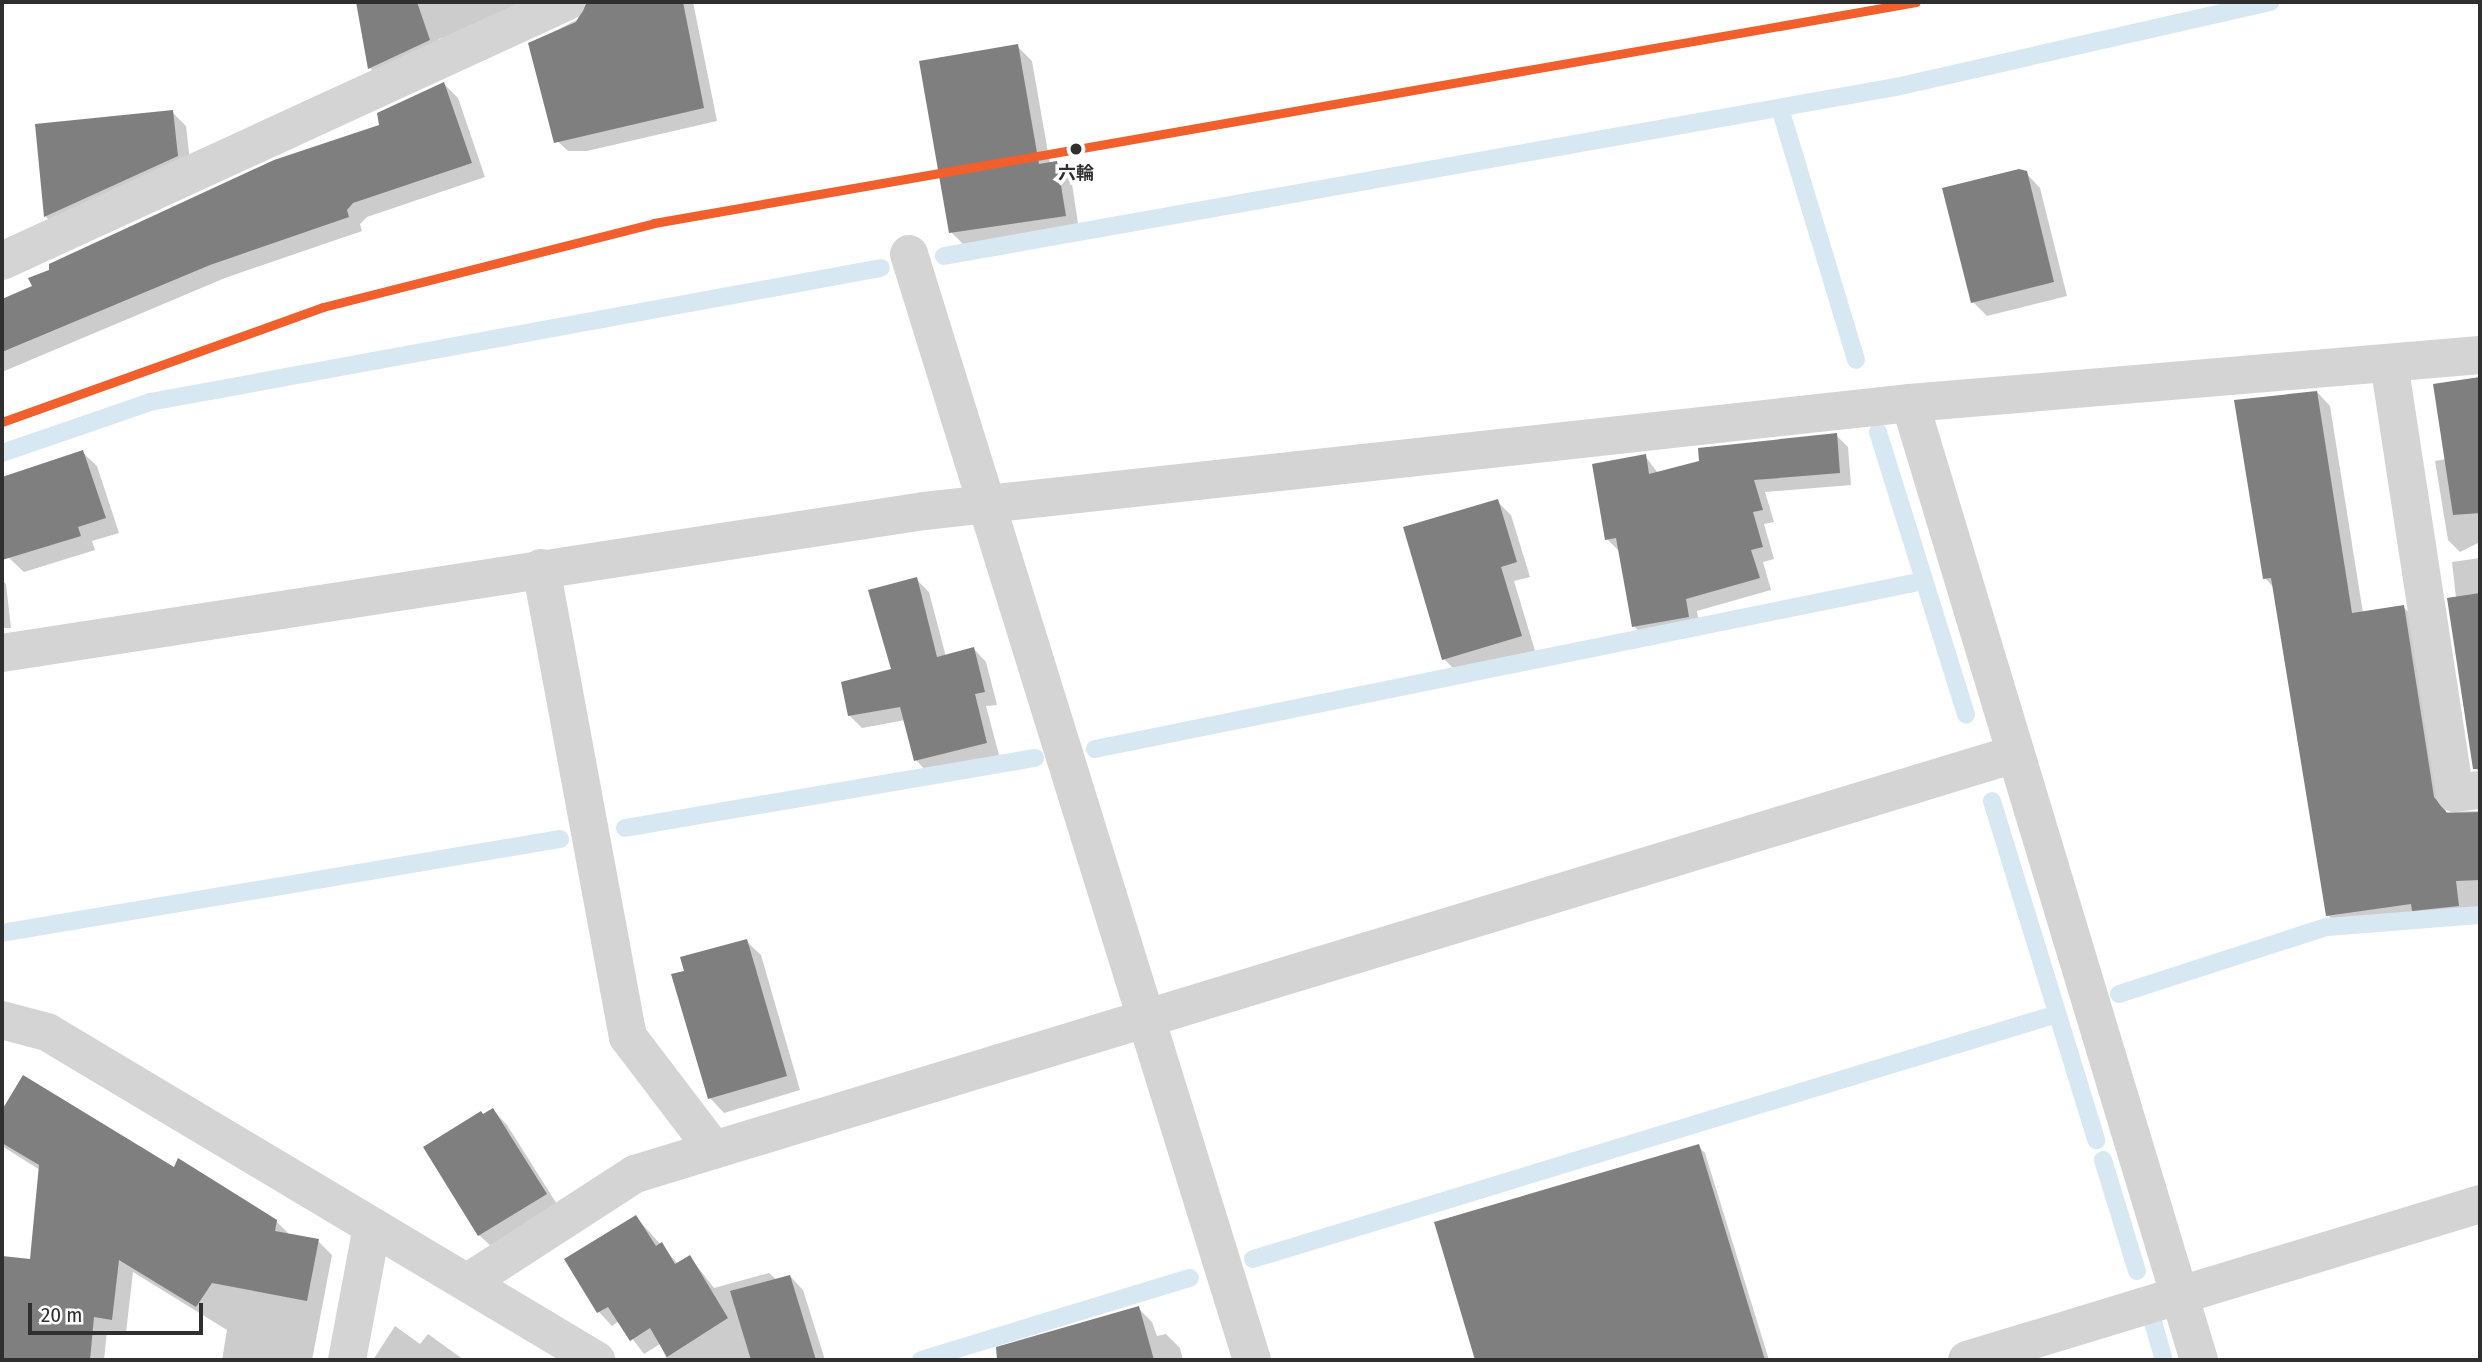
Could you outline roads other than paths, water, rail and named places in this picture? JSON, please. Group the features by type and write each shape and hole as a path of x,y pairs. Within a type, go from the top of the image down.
{"street":[{"path":"2,261 566,2"},
{"path":"909,254 990,504 1252,1360"},
{"path":"2,653 541,568 990,504 1910,403 2480,355"},
{"path":"2389,363 2455,793 2480,790"},
{"path":"1910,403 2199,1360"},
{"path":"541,568 628,1037 714,1150"},
{"path":"468,1282 635,1174 2015,754"},
{"path":"2,1020 47,1032 596,1360"},
{"path":"1967,1360 2480,1204"},
{"path":"347,1360 372,1226"}],"waterway":[{"path":"944,256 1896,87 2270,2"},
{"path":"1780,108 1856,360"},
{"path":"2,453 150,402 881,268"},
{"path":"1878,432 1966,715"},
{"path":"1095,749 1924,581"},
{"path":"625,828 1035,758"},
{"path":"1992,801 2096,1140"},
{"path":"2,933 560,839"},
{"path":"2119,994 2327,927 2480,915"},
{"path":"1253,1259 2057,1014"},
{"path":"2103,1160 2137,1271"},
{"path":"921,1360 1190,1278"},
{"path":"2153,1322 2164,1360"}],"place":[{"name":"六輪","path":"1076,149"}]}
